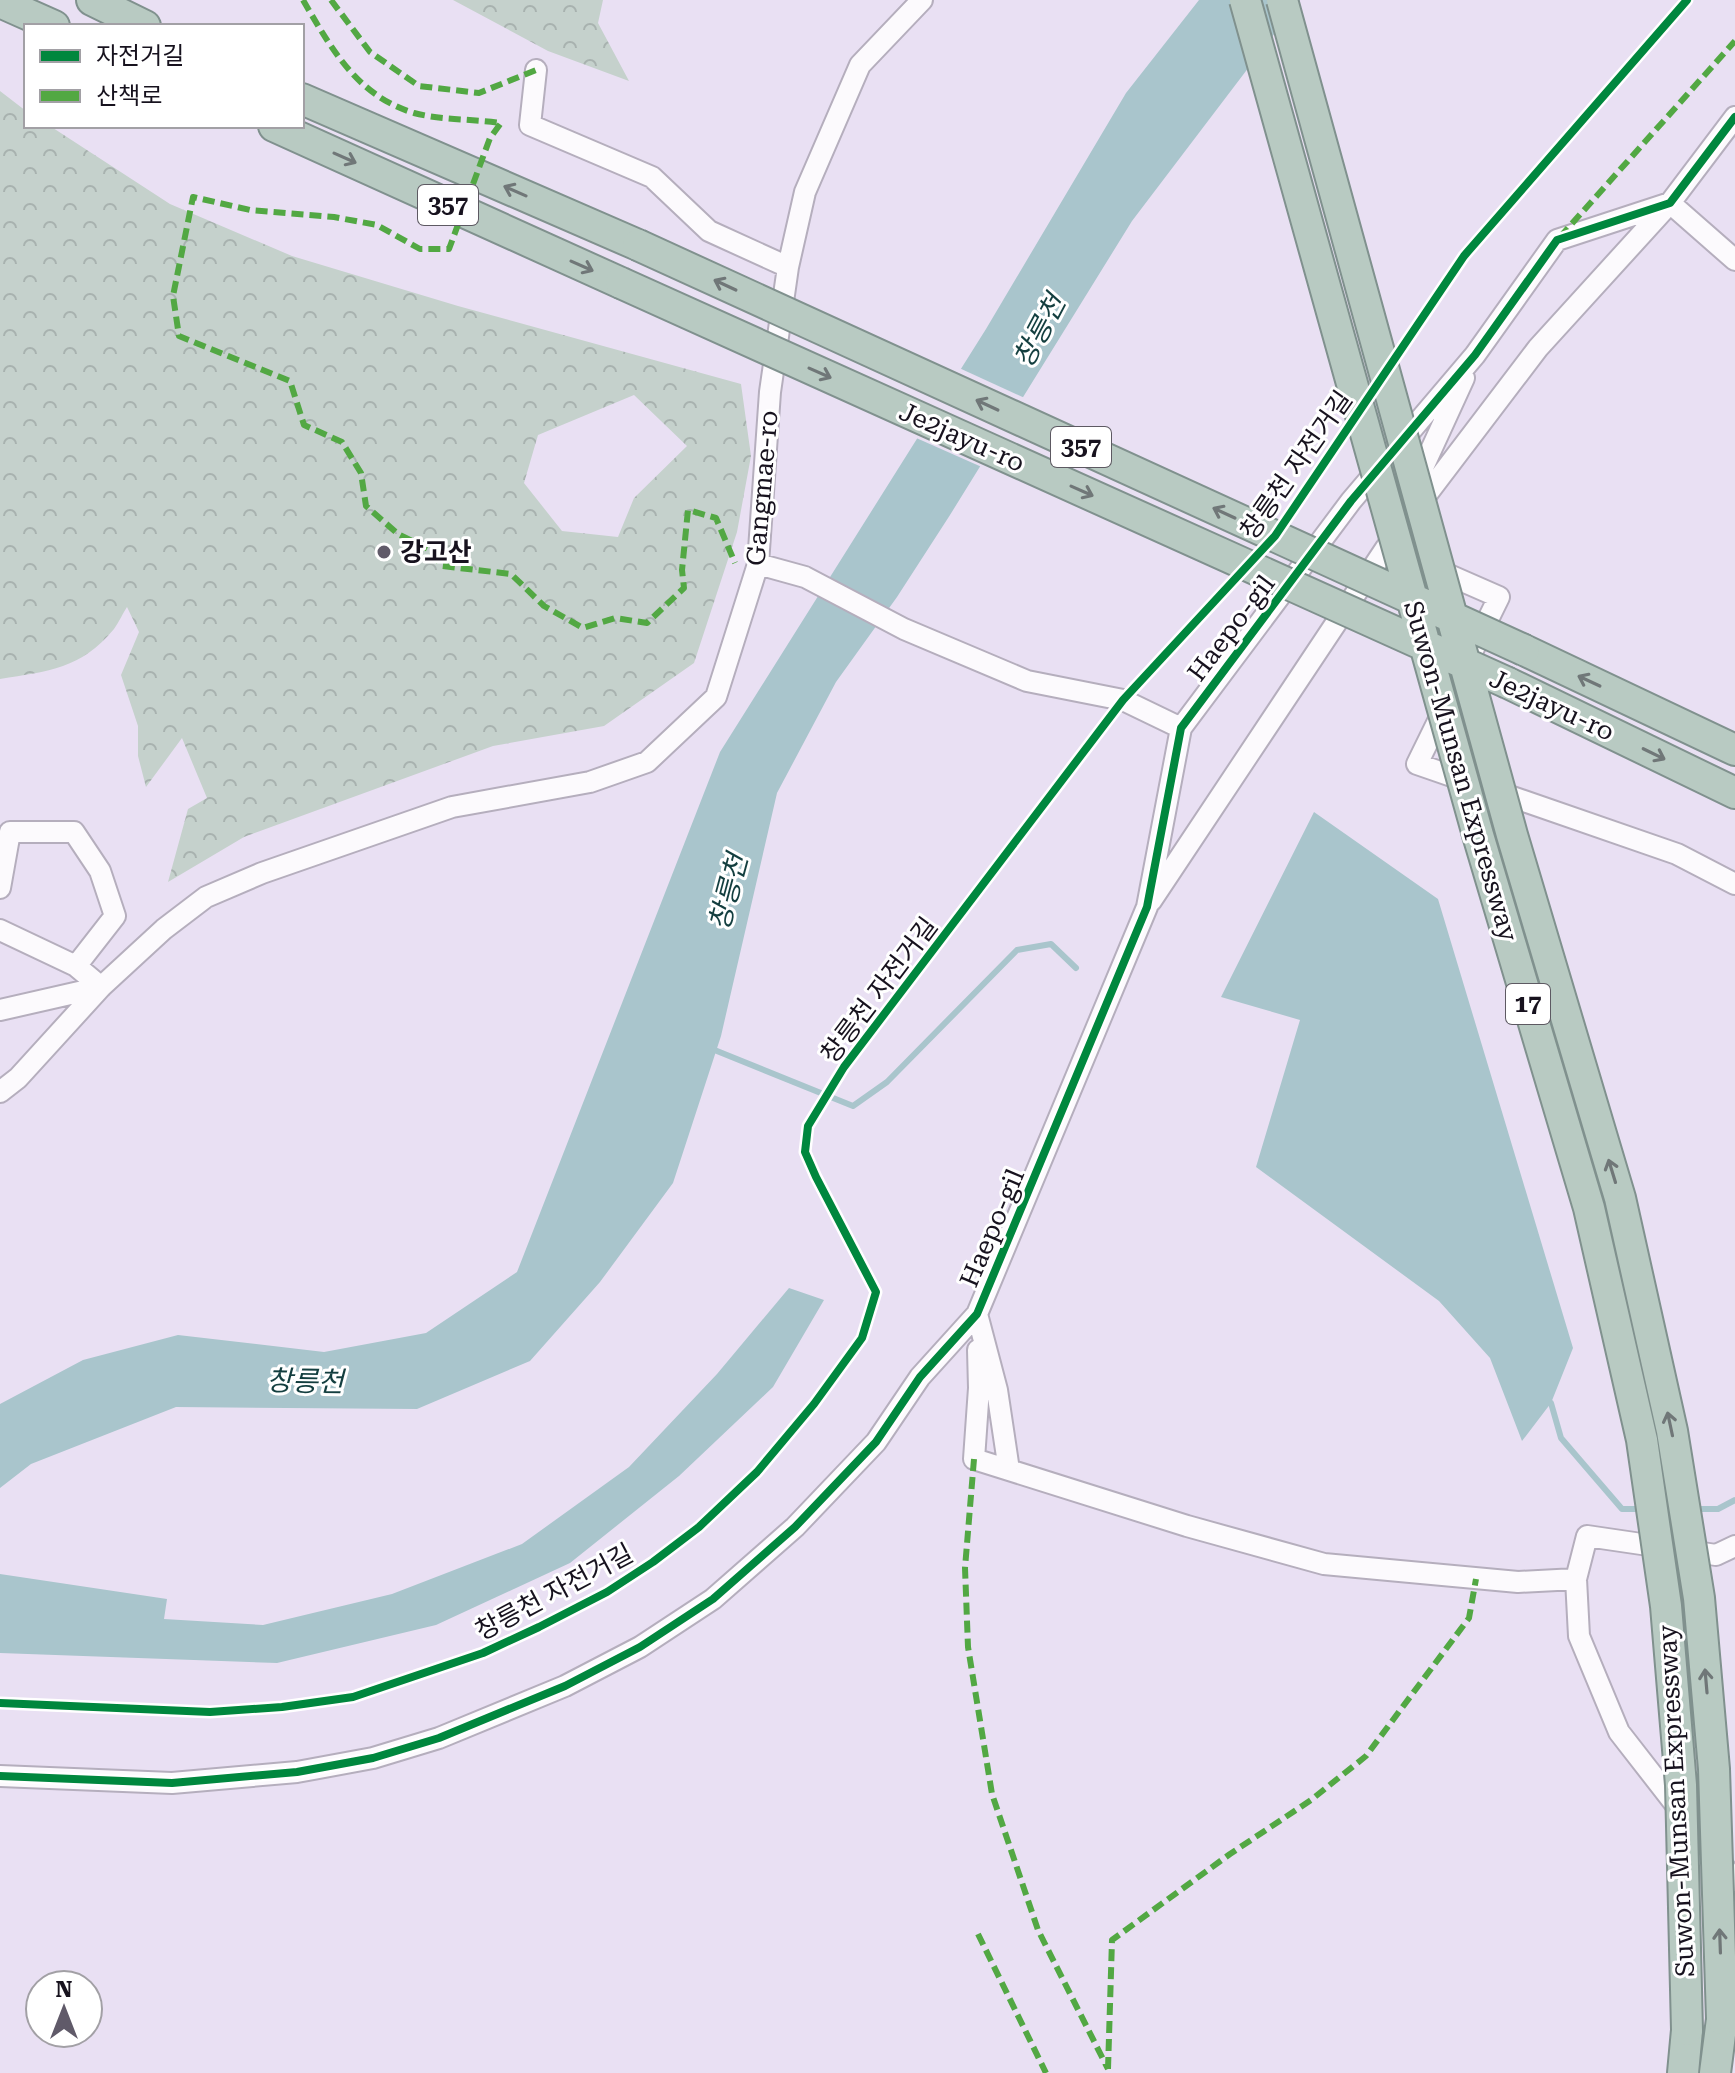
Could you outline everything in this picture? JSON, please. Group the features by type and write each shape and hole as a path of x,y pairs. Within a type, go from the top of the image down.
{"highway":[{"path":"92,0 141,24"},
{"name":"Suwon-Munsan Expressway","path":"1245,0 1478,835 1589,1208 1642,1440 1666,1606 1681,1785 1687,2030 1683,2073"},
{"name":"Suwon-Munsan Expressway","path":"1282,0 1512,835 1620,1198 1669,1416 1699,1598 1714,1769 1722,2019 1715,2073"},
{"path":"0,2 50,24"},
{"name":"Je2jayu-ro","path":"304,100 638,245 1524,650 1735,750"},
{"name":"Je2jayu-ro","path":"278,128 1508,683 1735,793"}],"street":[{"name":"Gangmae-ro","path":"0,1092 18,1078 101,987 164,929 206,897 262,873 452,807 590,782 647,762 716,697 758,564 770,392 788,267 805,192 860,65 922,0"},
{"path":"536,70 530,125 652,177 709,231 788,267"},
{"path":"1147,907 1386,548 1538,348 1670,203 1735,117"},
{"path":"1670,203 1735,260"},
{"name":"Haepo-gil","path":"977,1314 1147,907 1181,728 1351,501 1475,355 1557,240 1670,203"},
{"path":"1386,548 1475,355"},
{"path":"1386,548 1499,597 1417,764 1677,854 1735,884"},
{"path":"758,564 805,577 904,629 1027,681 1123,700 1181,728"},
{"path":"0,888 10,832 74,832 100,871 115,916 76,966"},
{"path":"0,930 76,966 101,987"},
{"name":"Gangmae-ro","path":"0,1010 101,987"},
{"path":"977,1314 997,1390 1009,1470"},
{"path":"977,1314 979,1388 974,1459 1187,1526 1324,1564 1518,1582 1576,1579"},
{"path":"0,1776 172,1783 297,1772 373,1758 439,1738 499,1716 565,1686 640,1647 713,1599 795,1527 876,1442 920,1377 977,1314"},
{"path":"1735,1546 1716,1555 1587,1536 1576,1579 1579,1636 1619,1732 1735,1881"}],"green space":[{"path":"453,0 603,0 598,23 629,81 548,51"},
{"path":"0,91 24,109 24,128 53,128 170,204 292,256 458,306 741,384 751,456 737,532 694,663 604,726 493,746 244,837 168,882 188,809 207,798 182,738 146,787 138,756 138,726 121,675 139,632 127,607 114,629 89,653 49,670 0,679","holes":["634,395 687,446 634,498 618,537 562,531 524,483 538,435"]}],"water":[{"name":"창릉천","path":"1199,0 1300,0 1132,221 950,515 897,597 836,682 777,793 721,1036 673,1183 600,1282 530,1361 417,1409 176,1407 31,1464 0,1488 0,1404 83,1360 178,1335 324,1352 426,1333 517,1272 720,752 986,329 1126,93"},
{"path":"1314,812 1438,899 1573,1348 1551,1403 1522,1441 1490,1358 1439,1301 1256,1167 1300,1020 1221,997"},
{"path":"789,1288 824,1300 773,1387 679,1476 570,1563 436,1625 277,1663 0,1653 0,1574 167,1599 164,1619 263,1625 392,1594 522,1544 629,1467 717,1374"}],"pier":[{"path":"957,367 1027,399 984,468 914,437"}],"waterway":[{"path":"712,1049 853,1106 887,1082 1017,950 1051,944 1076,968"},
{"path":"1551,1403 1561,1438 1622,1509 1641,1509"},
{"path":"1692,1509 1718,1509 1735,1500"}],"marked path":[{"path":"303,0 335,52 377,95 414,113 501,123 490,138 449,249 420,249 377,225 334,217 250,210 193,197 173,296 179,336 290,381 304,425 342,442 361,473 366,506 398,534 430,550 442,566 511,574 544,606 583,628 615,618 647,623 684,588 682,570 688,510 716,518 735,563"},
{"path":"331,0 370,52 419,86 479,93 536,70"},
{"path":"1560,237 1735,41"},
{"path":"974,1459 965,1568 968,1647 992,1794 1038,1930 1108,2069"},
{"path":"1108,2069 1112,1940 1230,1854 1311,1800 1366,1756 1469,1618 1476,1579"},
{"path":"978,1934 1046,2073"}],"cycle path":[{"name":"창릉천 자전거길","path":"0,1703 210,1712 282,1707 353,1697 483,1653 607,1592 699,1527 757,1472 814,1404 862,1338 876,1292 805,1152 808,1126 844,1067 1123,700 1275,536 1464,256 1687,0"},
{"path":"0,1776 172,1783 297,1772 373,1758 439,1738 565,1686 640,1647 713,1599 795,1527 876,1442 920,1377 977,1314 1147,907 1181,728 1351,501 1475,355 1557,240 1670,203 1735,117"}],"place":[{"name":"강고산","path":"384,552"}]}
